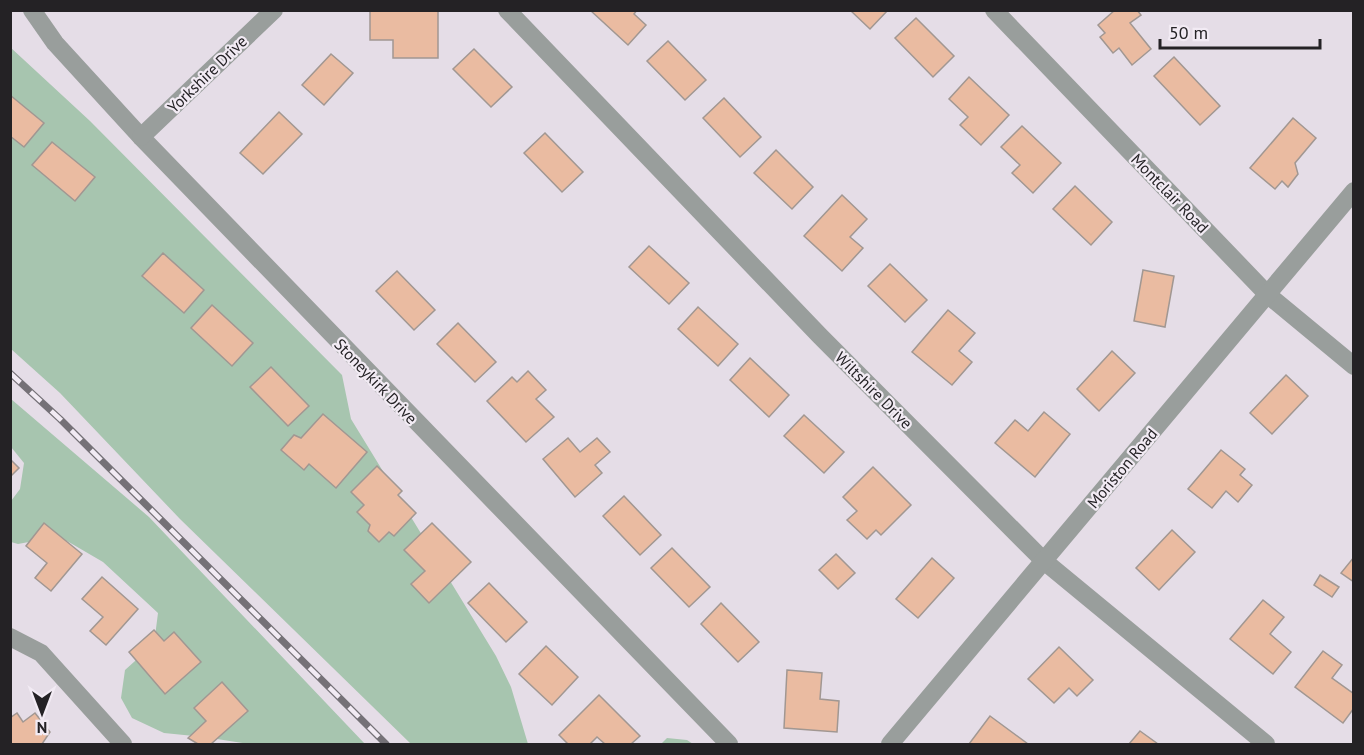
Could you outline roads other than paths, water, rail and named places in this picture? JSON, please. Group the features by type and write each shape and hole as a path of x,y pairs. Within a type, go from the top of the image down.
{"street":[{"name":"Stoneykirk Drive","path":"32,10 54,43 141,137 729,744"},
{"name":"Yorkshire Drive","path":"141,137 274,10"},
{"name":"Wiltshire Drive","path":"507,10 820,336 1044,561 1266,744"},
{"name":"Montclair Road","path":"994,10 1268,295 1353,366"},
{"name":"Moriston Road","path":"890,744 1353,191"},
{"path":"10,637 40,653 123,744"}],"railway":[{"path":"10,373 60,419 386,744"}]}
